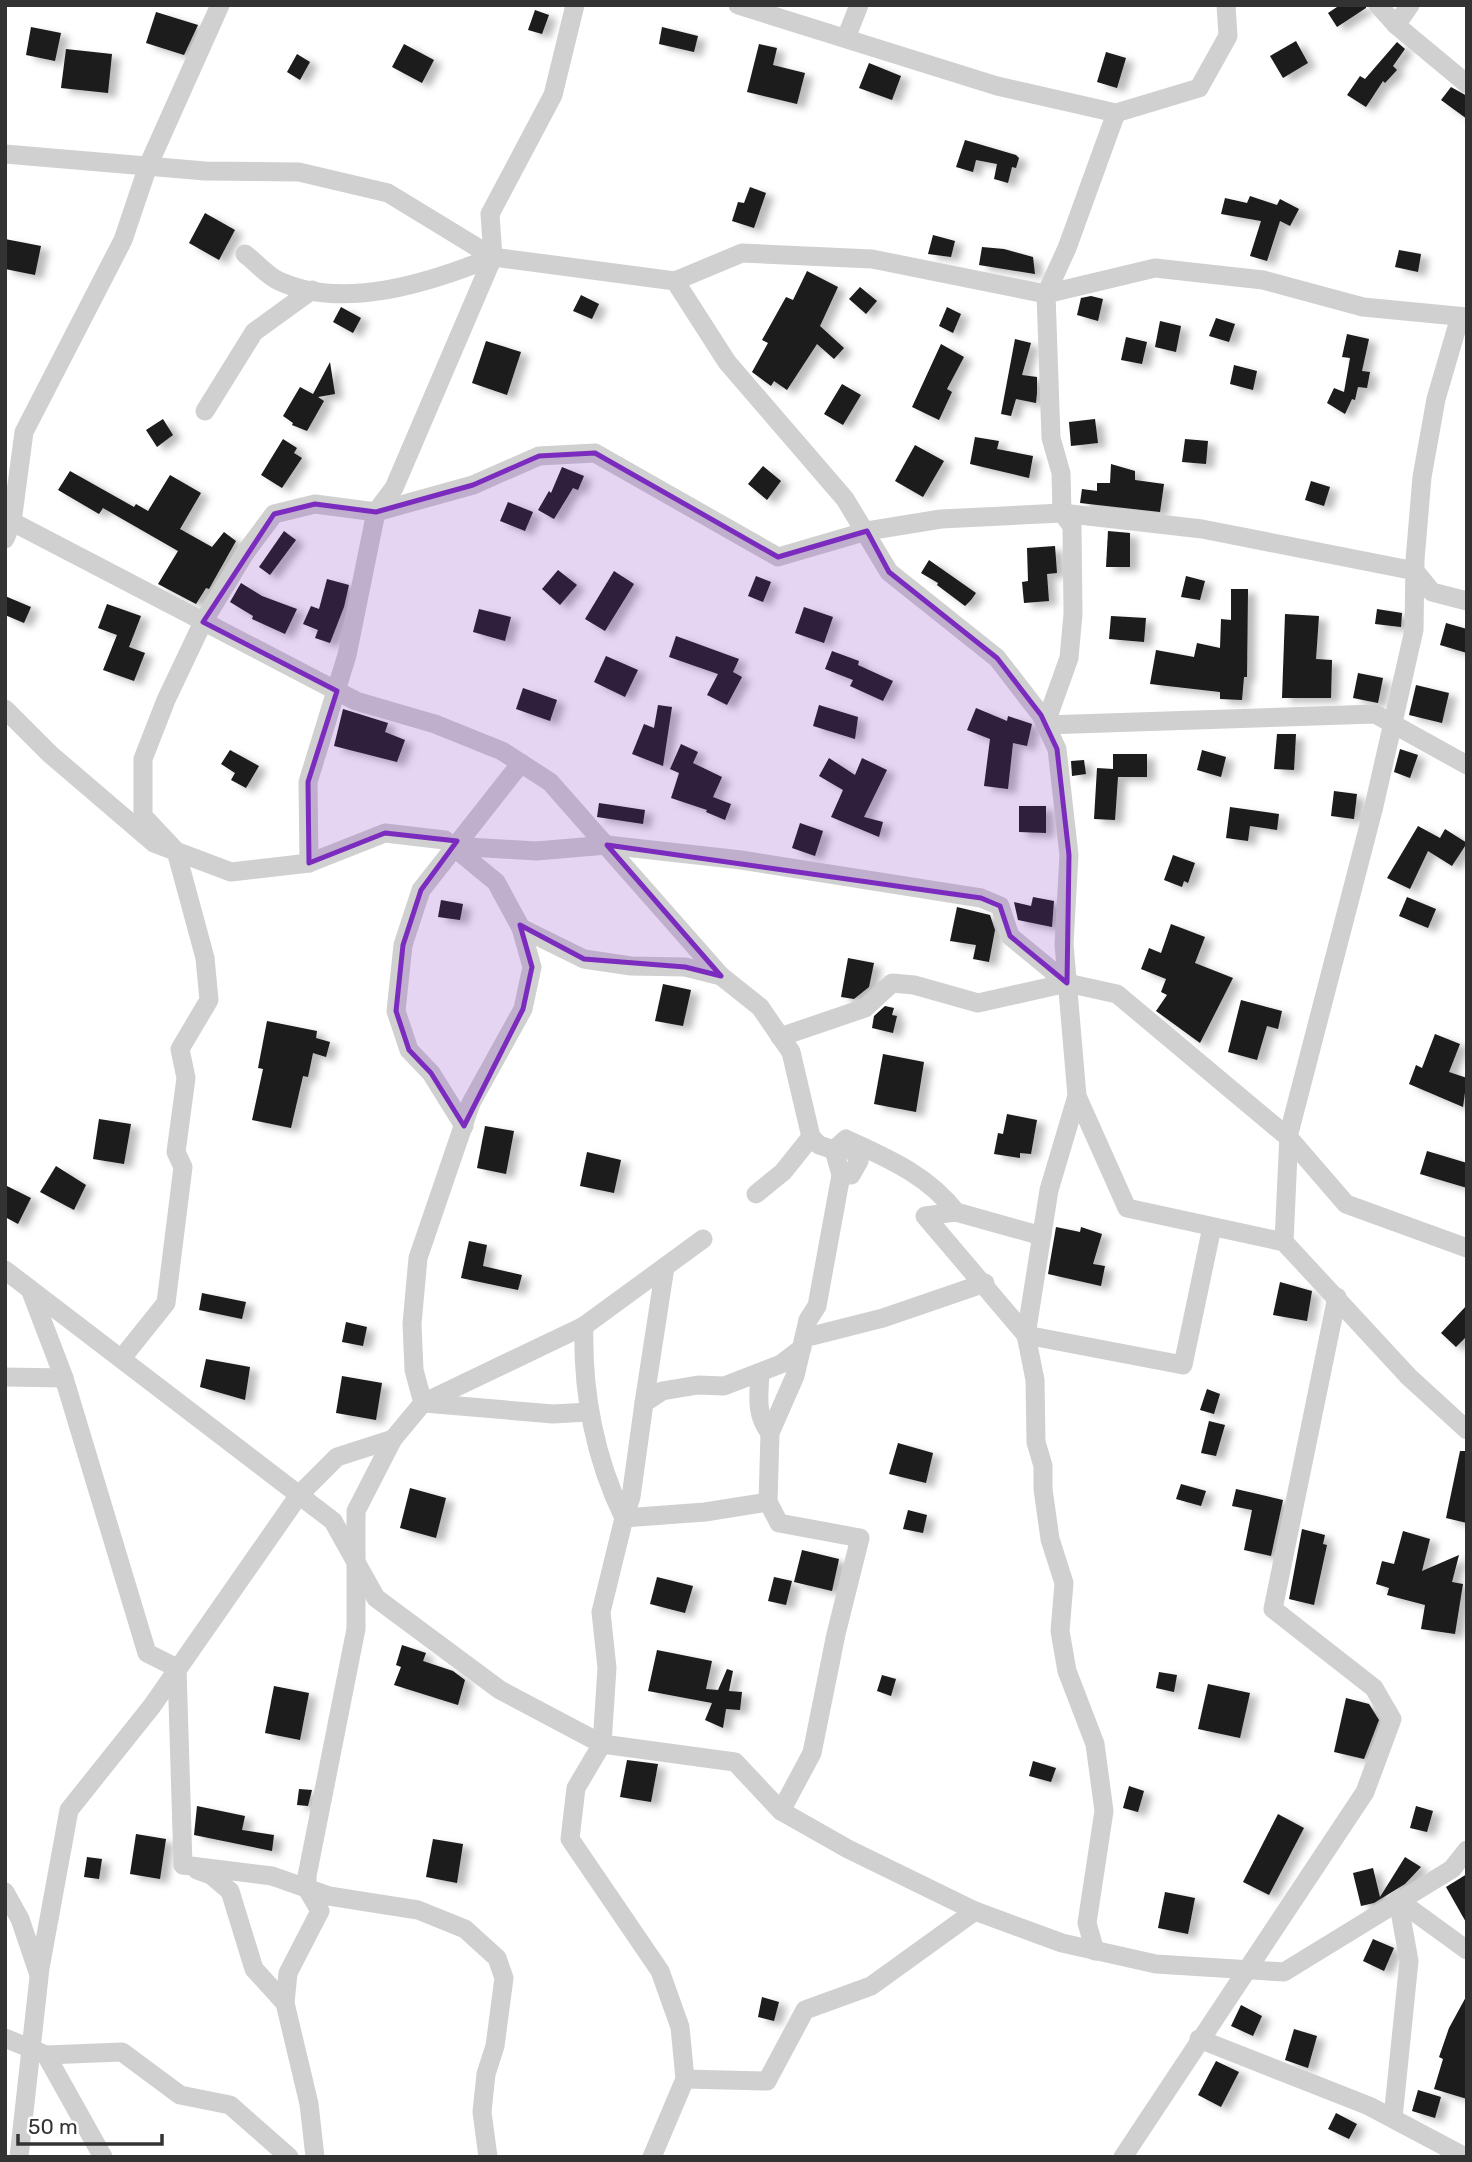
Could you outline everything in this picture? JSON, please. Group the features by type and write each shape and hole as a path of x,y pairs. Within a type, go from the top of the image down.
{"street":[{"path":"220,5 148,166 123,240 24,432 8,526 356,701 435,723 502,751 550,782 721,976 760,1007 790,1052 811,1137 819,1145 840,1145 913,1172 941,1192 956,1212"},
{"path":"309,863 308,782 337,691 376,512 394,488 493,257 490,214 553,94 575,5"},
{"path":"738,5 998,86 1116,113 1199,88 1228,36 1226,5"},
{"path":"846,38 859,5"},
{"path":"1378,5 1396,25 1467,84"},
{"path":"1396,25 1410,5"},
{"path":"1045,725 1069,658 1073,614 1072,526 1062,513 1061,473 1051,438 1046,294 1067,248 1116,113"},
{"path":"5,154 205,171 299,172 388,193 493,257 675,281 742,253 872,259 1046,294 1155,268 1263,280 1363,307 1463,317 1436,399 1422,477 1415,570 1414,630 1289,1138 1284,1242"},
{"path":"246,254 278,281 312,290 375,293 450,275 493,257"},
{"path":"675,281 727,362 845,499 867,531 889,572 997,658 1045,725 1057,749 1069,855 1064,944 1077,1096 1127,1208 1284,1242 1409,1377 1467,1430"},
{"path":"205,411 254,331 312,290"},
{"path":"122,1358 166,1303 183,1167 176,1152 186,1078 180,1049 209,1000 205,958 176,851 143,816 143,759 166,700 203,622 245,553 274,514 316,504 376,512 473,485 539,456 595,453 778,557 867,531 941,519 1062,513 1202,529 1415,570 1432,592 1467,601"},
{"path":"5,709 50,754 153,843 231,872 309,863 385,833 445,840 496,882 521,928 532,967 523,1009 471,1103 418,1258 412,1324 414,1370 423,1403"},
{"path":"1045,725 1375,714 1467,765"},
{"path":"464,1126 432,1073 409,1050 396,1011 403,945 421,890 521,763"},
{"path":"453,846 536,851 607,845 754,862 981,898 1000,906 1010,936 1067,983"},
{"path":"521,928 584,959 631,966 685,967 721,976"},
{"path":"780,1037 865,1008 892,983 914,985 978,1003 1067,983 1117,994 1289,1138 1346,1205 1467,1248"},
{"path":"1077,1096 1049,1190 1026,1335 1035,1380 1036,1442 1043,1466 1048,1527 1065,1583 1060,1631 1068,1671 1095,1744 1104,1811 1087,1923 1095,1951"},
{"path":"756,1194 783,1172 811,1137"},
{"path":"781,1811 812,1753 836,1634 860,1538 779,1523 768,1502 770,1433 795,1376 823,1282 841,1175 851,1175 859,1161 840,1145"},
{"path":"1042,1236 956,1212 925,1216 985,1283 1026,1335 1183,1365 1212,1227"},
{"path":"314,2157 309,2104 285,2003 288,1973 320,1911 307,1889 329,1756 356,1629 356,1511 393,1439 423,1403 584,1326 703,1239"},
{"path":"652,2157 685,2079 680,2027 660,1971 570,1839 576,1788 602,1744 607,1668 601,1612 631,1497 665,1267"},
{"path":"5,1270 333,1521 376,1598 500,1690 602,1744 735,1762 781,1811 848,1849 975,1911 1062,1943 1156,1964 1246,1972 1284,1972 1452,1869 1467,1850"},
{"path":"644,1403 662,1391 730,1383 760,1373 781,1364 803,1343 985,1283"},
{"path":"29,1288 64,1378 148,1653 177,1668"},
{"path":"1123,2157 1365,1792 1392,1719 1374,1688 1273,1609 1337,1297"},
{"path":"584,1326 589,1412 602,1470 624,1518"},
{"path":"760,1373 758,1403 761,1422 770,1433"},
{"path":"5,1377 64,1378"},
{"path":"730,1383 758,1403"},
{"path":"423,1403 553,1414 589,1412"},
{"path":"19,2157 39,2052 39,1975 69,1810 94,1782 299,1495 337,1457 393,1439"},
{"path":"624,1518 705,1512 768,1502"},
{"path":"177,1668 183,1865"},
{"path":"183,1865 272,1876 329,1896 418,1910 465,1929 497,1958 504,1978 495,2046 486,2074 482,2112 488,2157"},
{"path":"183,1865 211,1875 230,1891 254,1969 285,2003"},
{"path":"5,1892 20,1919 39,1975"},
{"path":"1398,1900 1467,1950"},
{"path":"1393,2118 1409,1961 1398,1900"},
{"path":"685,2079 767,2081 805,2010 872,1986 975,1911"},
{"path":"5,2038 39,2052 122,2052 180,2095 230,2105 289,2157"},
{"path":"1199,2039 1369,2106 1465,2157"},
{"path":"39,2052 103,2157"}],"highlighted area":[{"path":"595,453 778,557 867,531 889,572 997,658 1041,715 1057,749 1069,855 1067,983 1010,936 1000,906 981,898 607,845 721,976 685,967 584,959 520,925 532,967 523,1009 464,1126 431,1073 409,1050 396,1011 403,945 421,890 457,841 385,833 309,863 308,782 337,691 203,622 274,514 315,504 376,512 473,485 539,456"}],"building":[{"path":"1340,5 1366,5 1366,8 1337,27 1328,13"},
{"path":"535,10 549,15 542,34 528,30"},
{"path":"156,12 198,25 184,55 146,43"},
{"path":"31,27 61,33 55,61 26,55"},
{"path":"662,27 698,36 694,52 659,44"},
{"path":"1296,41 1308,63 1283,78 1270,56"},
{"path":"1397,42 1405,49 1393,66 1397,70 1385,83 1383,81 1366,107 1347,95 1360,76 1365,79"},
{"path":"404,44 434,60 422,83 392,67"},
{"path":"759,44 777,48 773,65 805,73 797,104 747,92"},
{"path":"66,49 112,54 108,93 61,88"},
{"path":"1106,52 1126,58 1117,88 1097,82"},
{"path":"297,54 310,62 300,80 287,72"},
{"path":"869,63 901,76 892,100 859,88"},
{"path":"1451,87 1467,96 1467,119 1441,100"},
{"path":"965,140 1019,158 1016,168 1012,167 1008,183 994,179 997,164 976,160 973,172 956,167"},
{"path":"750,187 766,193 754,228 732,221 738,202 744,203"},
{"path":"1250,196 1277,205 1280,199 1299,209 1290,226 1280,221 1267,261 1250,256 1261,221 1221,214 1225,198 1247,203"},
{"path":"205,213 235,230 219,260 189,243"},
{"path":"933,235 955,241 951,257 928,254"},
{"path":"5,239 41,246 35,275 5,269"},
{"path":"982,247 1004,249 1033,257 1035,274 979,265"},
{"path":"1399,250 1421,254 1418,272 1395,267"},
{"path":"807,271 838,287 820,326 844,348 834,359 817,344 787,390 774,381 771,386 752,372 768,343 762,340 786,297 793,300"},
{"path":"860,287 877,301 866,314 849,299"},
{"path":"581,295 599,304 592,319 573,311"},
{"path":"1091,296 1103,299 1098,321 1077,315 1081,298"},
{"path":"341,307 361,318 353,333 333,322"},
{"path":"947,307 961,314 953,333 939,326"},
{"path":"1216,318 1235,324 1229,342 1209,336"},
{"path":"1160,321 1181,326 1176,352 1155,347"},
{"path":"1347,334 1369,339 1362,371 1370,372 1367,388 1358,387 1355,400 1352,399 1345,414 1327,403 1334,388 1344,392 1350,358 1342,357"},
{"path":"1126,337 1147,342 1142,364 1121,360"},
{"path":"1015,339 1031,343 1022,375 1037,377 1037,393 1036,403 1016,399 1011,416 1001,414"},
{"path":"486,341 521,352 507,395 472,383"},
{"path":"941,344 964,357 947,389 952,392 939,420 912,407"},
{"path":"330,362 335,394 318,397 324,401 307,431 292,425 293,423 283,416 300,387 313,394"},
{"path":"1234,365 1257,371 1253,390 1230,384"},
{"path":"842,384 861,395 843,425 824,414"},
{"path":"163,419 173,435 157,447 146,430"},
{"path":"1095,419 1098,443 1071,446 1069,422"},
{"path":"975,437 999,441 997,449 1033,456 1029,478 970,464"},
{"path":"283,439 297,448 294,453 302,458 282,488 261,475"},
{"path":"1185,439 1208,441 1206,464 1182,462"},
{"path":"915,445 944,461 923,497 895,481"},
{"path":"1111,464 1135,471 1135,480 1164,484 1160,512 1080,503 1082,489 1097,491 1097,483 1110,483"},
{"path":"763,466 781,481 767,500 748,484"},
{"path":"562,467 584,476 578,490 573,488 554,519 538,510 549,491 551,493"},
{"path":"70,471 134,507 136,504 148,511 170,475 201,493 180,529 212,547 224,532 236,541 209,589 206,588 196,604 158,584 178,551 103,508 99,514 58,490"},
{"path":"1311,481 1330,487 1324,506 1305,500"},
{"path":"508,502 533,512 525,531 500,521"},
{"path":"284,531 296,540 270,575 259,567"},
{"path":"1108,531 1130,533 1130,567 1106,567"},
{"path":"1055,546 1057,573 1047,574 1049,601 1024,603 1022,582 1028,581 1027,548"},
{"path":"929,560 976,593 965,606 937,585 938,583 921,573"},
{"path":"558,570 577,585 560,605 542,589"},
{"path":"614,571 634,584 605,631 585,619"},
{"path":"756,576 771,582 763,602 748,596"},
{"path":"1186,576 1205,581 1200,600 1181,597"},
{"path":"327,579 349,585 330,643 315,638 318,630 303,624 311,606 319,609"},
{"path":"241,583 262,596 297,609 285,634 252,619 253,616 230,602"},
{"path":"1231,589 1248,589 1247,677 1244,677 1242,700 1220,699 1220,692 1150,684 1156,650 1194,657 1197,643 1220,648 1221,619 1231,620"},
{"path":"5,596 31,607 24,623 5,615"},
{"path":"107,604 141,616 129,647 145,653 134,681 103,670 117,635 98,628"},
{"path":"804,607 833,617 824,643 795,633"},
{"path":"479,609 511,617 505,641 473,632"},
{"path":"1377,609 1402,613 1401,627 1375,624"},
{"path":"1285,614 1319,616 1316,659 1332,660 1331,698 1282,698"},
{"path":"1111,616 1146,618 1144,642 1109,639"},
{"path":"1446,623 1467,629 1467,653 1440,645"},
{"path":"676,636 739,659 733,672 742,677 727,705 707,695 718,674 669,657"},
{"path":"832,651 859,661 858,665 893,681 883,701 850,686 853,680 825,669"},
{"path":"606,656 638,670 625,697 594,682"},
{"path":"1358,673 1383,678 1378,703 1353,698"},
{"path":"1416,685 1449,693 1442,723 1409,715"},
{"path":"523,688 557,700 550,721 516,709"},
{"path":"658,705 672,707 663,766 632,754 644,724 654,728"},
{"path":"819,705 858,717 855,739 813,726"},
{"path":"976,708 1007,721 1008,716 1032,724 1027,746 1013,743 1008,789 984,786 990,739 967,730"},
{"path":"343,709 388,723 385,732 405,740 397,762 334,746"},
{"path":"1277,734 1296,734 1294,770 1274,769"},
{"path":"681,744 698,752 693,763 722,777 713,797 731,804 725,820 706,812 707,810 671,798 679,773 670,769"},
{"path":"1400,749 1418,755 1410,778 1394,772"},
{"path":"230,750 259,766 246,788 231,780 235,773 221,764"},
{"path":"1202,750 1226,757 1221,777 1197,770"},
{"path":"1113,754 1147,754 1147,777 1118,777 1115,820 1094,819 1097,768 1113,769"},
{"path":"829,758 855,775 862,758 887,770 864,817 883,822 879,837 831,817 843,790 819,776"},
{"path":"1084,760 1086,774 1072,776 1071,761"},
{"path":"1334,791 1357,794 1354,819 1331,816"},
{"path":"599,803 645,810 643,824 597,817"},
{"path":"1019,806 1046,806 1046,833 1019,832"},
{"path":"1230,807 1279,814 1277,830 1250,826 1248,841 1226,838"},
{"path":"800,823 823,831 815,856 792,848"},
{"path":"1418,826 1440,838 1445,829 1467,843 1452,866 1428,851 1410,889 1387,878"},
{"path":"1173,855 1195,863 1188,883 1184,881 1182,887 1164,880"},
{"path":"1033,897 1054,901 1052,927 1018,920 1014,902 1031,906"},
{"path":"1407,897 1436,909 1428,928 1399,916"},
{"path":"441,900 463,904 460,920 438,917"},
{"path":"957,907 990,915 995,930 989,962 973,959 976,945 950,941"},
{"path":"1171,924 1205,937 1195,963 1233,978 1200,1043 1156,1011 1167,995 1161,992 1166,979 1141,969 1149,948 1161,953"},
{"path":"848,958 874,963 869,987 854,999 841,997"},
{"path":"663,984 691,990 683,1026 655,1021"},
{"path":"1241,1000 1282,1011 1278,1029 1267,1026 1257,1060 1228,1052"},
{"path":"885,1006 894,1008 892,1015 897,1016 893,1033 872,1028 874,1016"},
{"path":"267,1021 317,1031 316,1038 330,1042 326,1057 313,1053 308,1077 303,1076 291,1128 252,1120 263,1069 258,1068"},
{"path":"1435,1034 1460,1044 1449,1072 1467,1078 1463,1107 1409,1084 1416,1065 1422,1068"},
{"path":"883,1054 924,1062 916,1112 874,1104"},
{"path":"1007,1114 1037,1120 1031,1154 1020,1153 1020,1158 994,1154 998,1133 1003,1134"},
{"path":"99,1119 131,1124 124,1164 93,1159"},
{"path":"485,1126 514,1131 506,1174 477,1168"},
{"path":"1427,1151 1467,1163 1467,1188 1420,1174"},
{"path":"587,1152 621,1160 614,1193 580,1186"},
{"path":"56,1166 86,1185 74,1210 40,1192"},
{"path":"5,1185 31,1198 18,1224 5,1217"},
{"path":"1056,1227 1080,1232 1081,1227 1102,1234 1093,1264 1105,1266 1101,1286 1048,1274"},
{"path":"469,1241 487,1245 483,1266 522,1275 518,1290 461,1278"},
{"path":"1280,1282 1312,1291 1307,1321 1273,1315"},
{"path":"202,1293 246,1302 242,1319 199,1310"},
{"path":"1467,1305 1467,1336 1456,1347 1441,1333"},
{"path":"346,1322 367,1327 363,1346 342,1342"},
{"path":"206,1359 250,1367 245,1400 200,1387"},
{"path":"342,1376 382,1383 376,1420 336,1413"},
{"path":"1207,1389 1220,1394 1214,1414 1200,1410"},
{"path":"1209,1421 1225,1425 1216,1456 1201,1453"},
{"path":"898,1443 933,1453 926,1483 889,1474"},
{"path":"1460,1451 1467,1451 1467,1523 1446,1518"},
{"path":"1181,1484 1206,1491 1201,1506 1176,1499"},
{"path":"410,1488 446,1498 436,1538 400,1528"},
{"path":"1236,1489 1283,1500 1271,1556 1244,1550 1252,1510 1232,1506"},
{"path":"908,1510 927,1515 923,1533 903,1529"},
{"path":"1302,1529 1325,1535 1323,1544 1327,1545 1314,1605 1289,1599"},
{"path":"1403,1531 1430,1539 1422,1571 1459,1555 1452,1582 1463,1584 1455,1634 1421,1629 1425,1605 1387,1595 1389,1588 1376,1584 1382,1561 1394,1564"},
{"path":"802,1550 839,1559 832,1591 794,1582"},
{"path":"657,1577 693,1586 685,1613 650,1604"},
{"path":"774,1577 792,1581 786,1605 768,1601"},
{"path":"402,1645 426,1653 423,1661 453,1671 465,1680 458,1705 394,1685 401,1667 396,1665"},
{"path":"657,1650 712,1661 706,1689 718,1690 727,1669 733,1671 729,1691 742,1692 740,1710 726,1709 723,1728 705,1720 712,1703 648,1691"},
{"path":"1159,1672 1177,1675 1174,1692 1156,1688"},
{"path":"882,1675 896,1679 891,1696 877,1691"},
{"path":"1208,1684 1250,1693 1240,1738 1198,1729"},
{"path":"274,1686 309,1693 300,1740 265,1733"},
{"path":"1346,1698 1369,1704 1379,1720 1364,1759 1334,1752"},
{"path":"627,1760 658,1764 651,1802 620,1797"},
{"path":"1033,1761 1056,1768 1051,1782 1029,1776"},
{"path":"1129,1786 1144,1791 1138,1812 1123,1808"},
{"path":"299,1789 312,1790 308,1806 297,1805"},
{"path":"197,1806 245,1816 242,1830 274,1835 272,1851 194,1835"},
{"path":"1416,1806 1433,1811 1427,1832 1410,1828"},
{"path":"1278,1814 1304,1828 1269,1895 1243,1882"},
{"path":"136,1834 166,1839 160,1879 130,1874"},
{"path":"433,1839 463,1844 457,1883 426,1877"},
{"path":"87,1857 102,1859 99,1879 84,1877"},
{"path":"1405,1857 1421,1867 1405,1884 1374,1903 1361,1906 1353,1873 1373,1868 1380,1897"},
{"path":"1467,1874 1467,1924 1446,1887"},
{"path":"1165,1892 1195,1898 1188,1934 1158,1928"},
{"path":"1373,1939 1394,1948 1384,1971 1363,1961"},
{"path":"1467,1995 1467,2099 1434,2089 1443,2059 1439,2057 1449,2028"},
{"path":"762,1997 779,2002 774,2021 758,2017"},
{"path":"1241,2005 1262,2016 1253,2036 1231,2026"},
{"path":"1294,2029 1317,2036 1308,2068 1285,2060"},
{"path":"1216,2061 1239,2072 1221,2107 1198,2095"},
{"path":"1418,2090 1441,2097 1435,2118 1412,2111"},
{"path":"1336,2113 1357,2124 1349,2139 1328,2129"}]}
